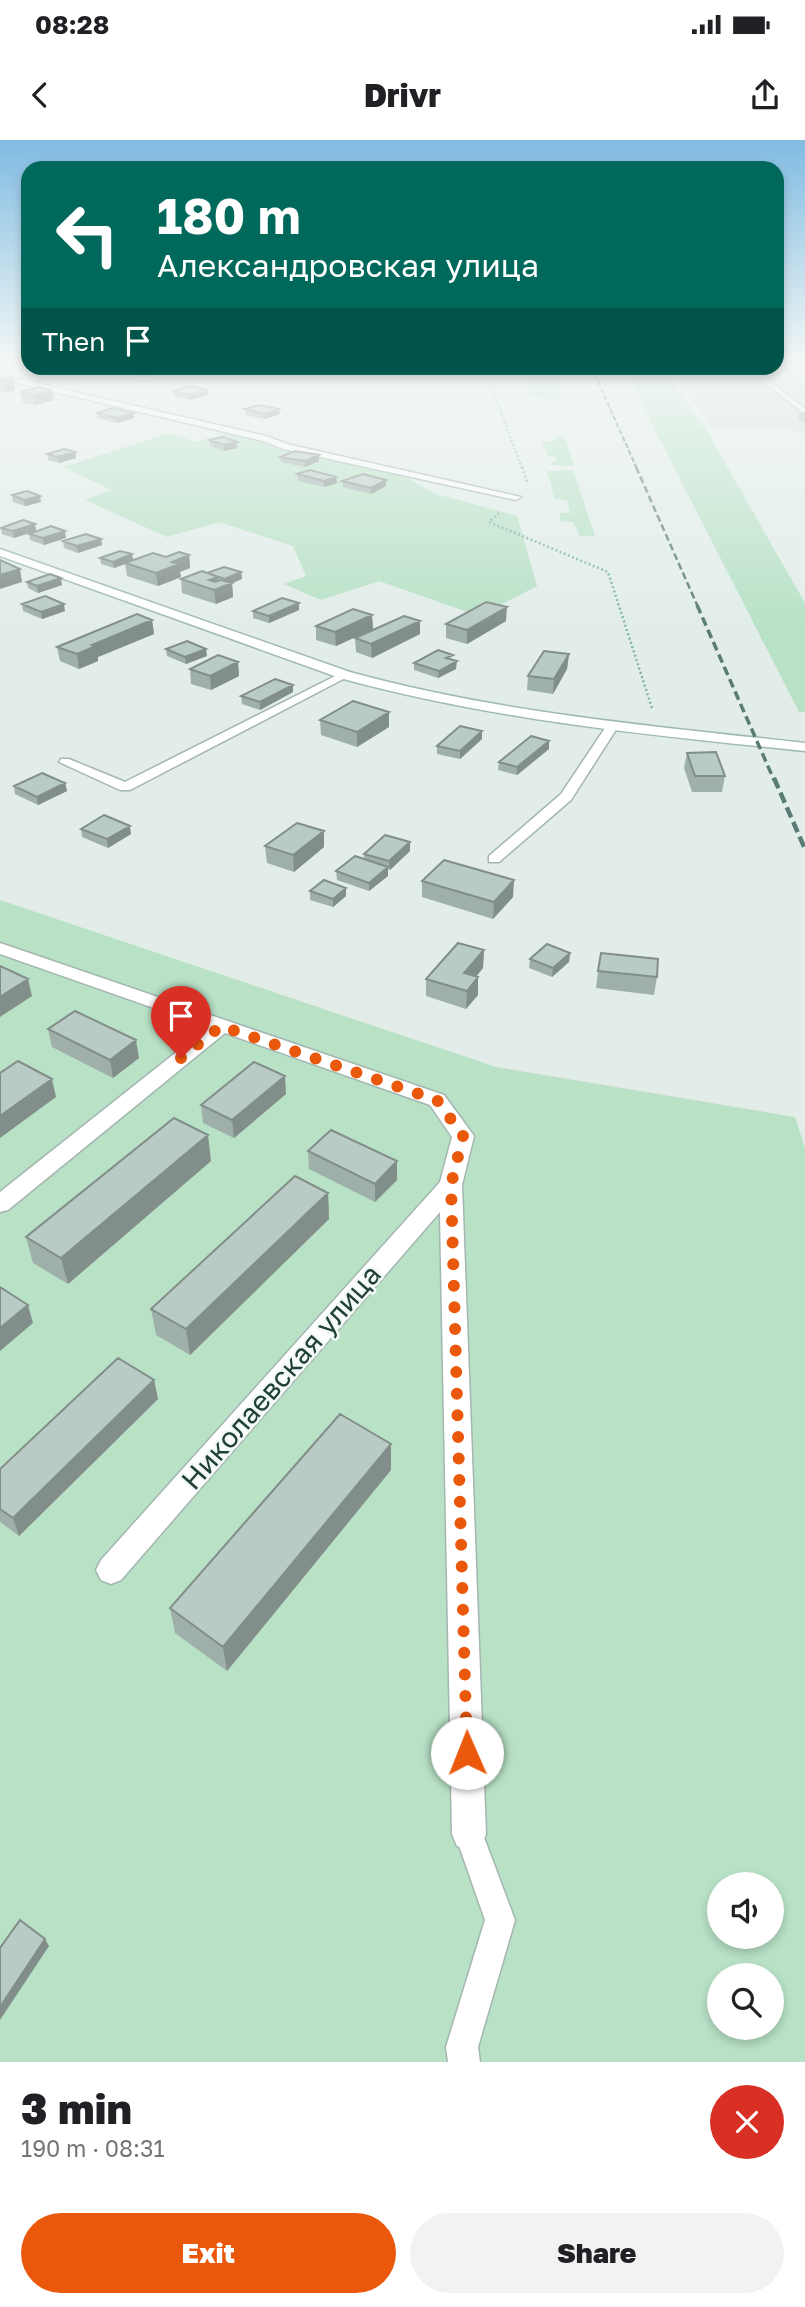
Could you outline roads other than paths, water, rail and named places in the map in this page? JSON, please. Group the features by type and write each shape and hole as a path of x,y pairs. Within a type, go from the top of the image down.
{"street":[{"path":"296,449 516,497"},
{"path":"0,552 345,675 402,692 466,705 805,747"},
{"path":"0,948 437,1100 463,1136 451,1185 469,1834"},
{"path":"0,1204 221,1026"},
{"name":"Николаевская улица","path":"111,1570 451,1185"}],"lane":[{"path":"65,762 125,788 345,675"},
{"path":"494,859 566,797 613,725"},
{"path":"464,2062 462,2047 500,1920 469,1834"}],"railway":[{"path":"628,449 637,469"},
{"path":"636,467 698,607"},
{"path":"697,605 774,780"},
{"path":"774,778 805,849"}]}
